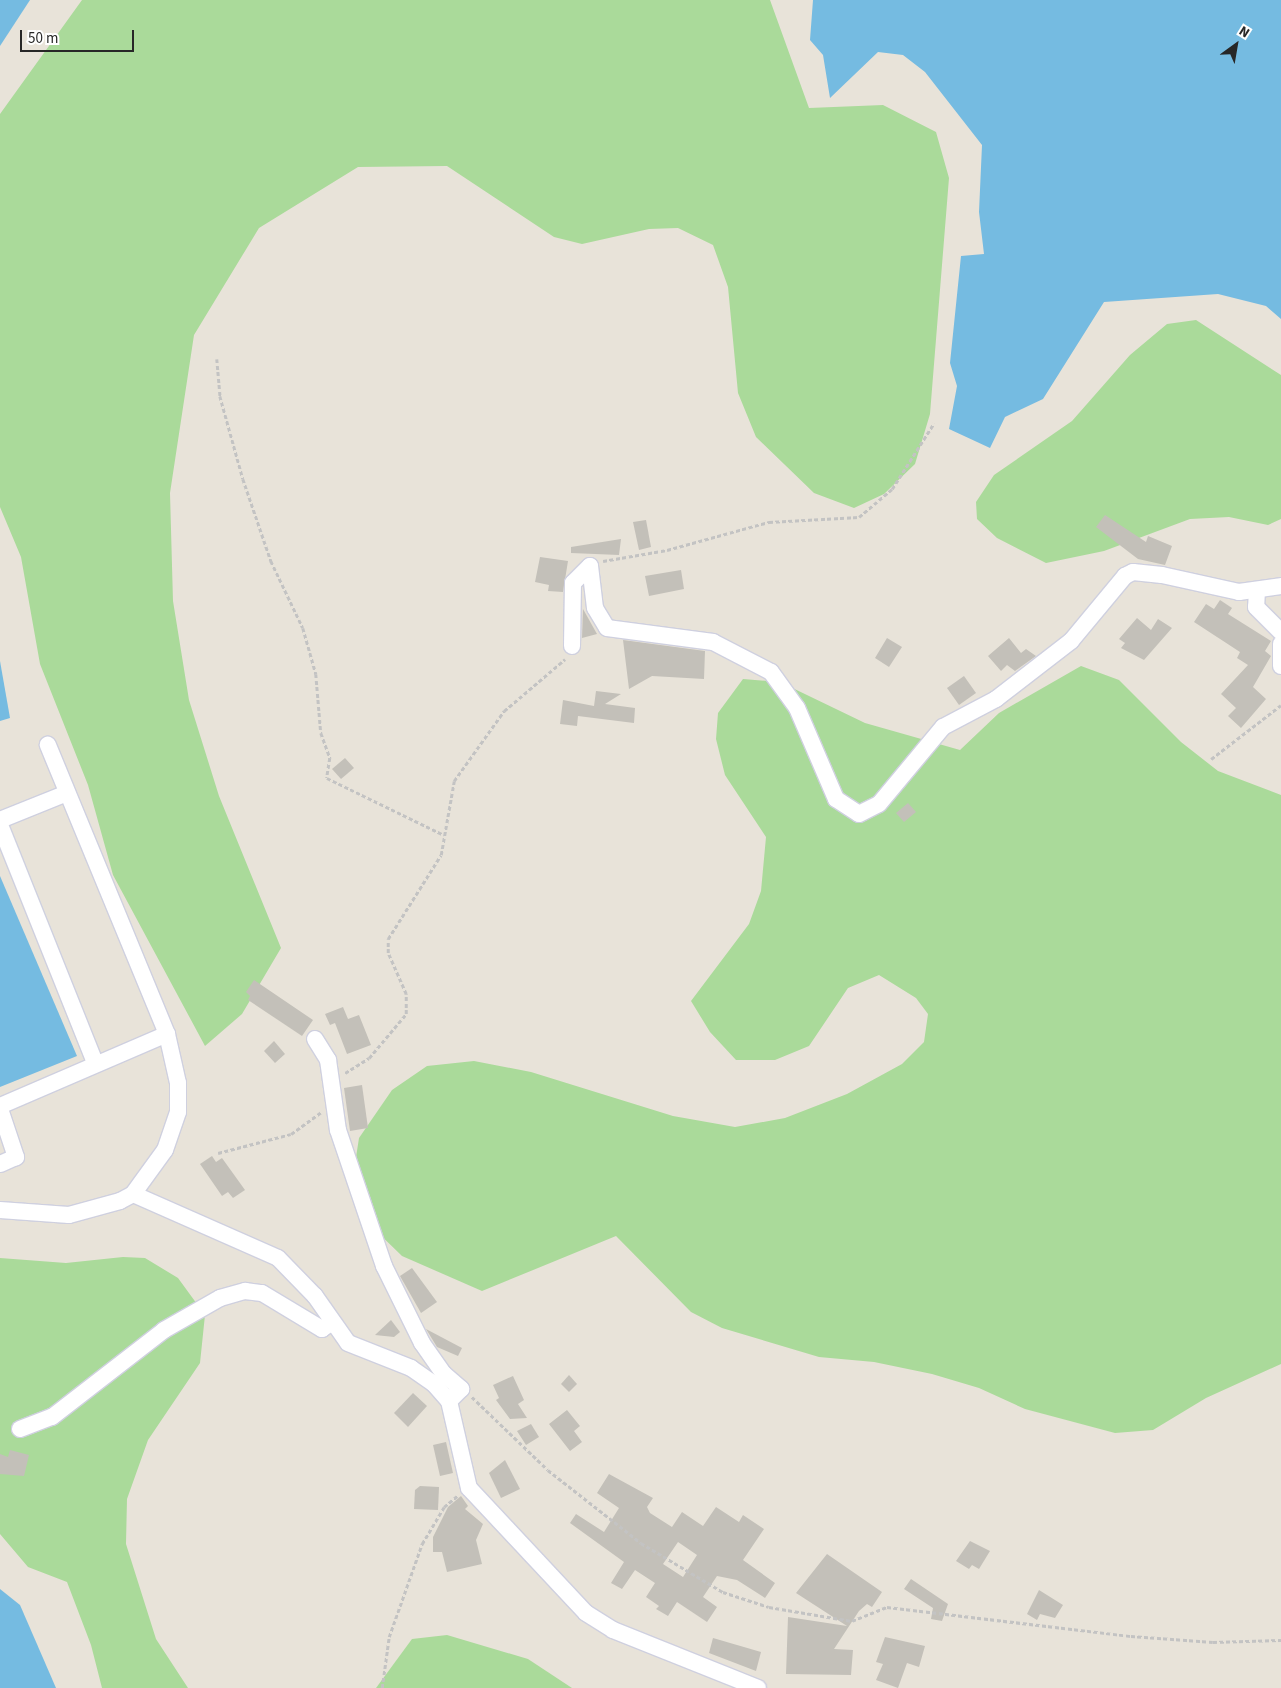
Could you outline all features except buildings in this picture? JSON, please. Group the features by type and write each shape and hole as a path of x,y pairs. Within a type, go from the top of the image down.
{"street":[{"path":"590,566 596,608 607,628 713,642 771,672 796,708 836,799 859,814 879,804 943,727 996,699 1071,641 1125,576 1133,572 1162,575 1238,592 1281,586"},
{"path":"572,646 573,583 590,566"},
{"path":"1257,590 1256,607 1281,632"},
{"path":"1281,644 1281,666"},
{"path":"0,1210 69,1215 98,1209 133,1194 165,1150 178,1112 178,1083 167,1034 48,745"},
{"path":"0,820 67,793"},
{"path":"0,825 95,1063"},
{"path":"0,1164 16,1157 0,1108 95,1063 167,1034"},
{"path":"315,1039 326,1055 332,1077 334,1116 384,1266 422,1343 444,1374 461,1389 449,1402"},
{"path":"133,1194 278,1258 315,1296 348,1344 410,1368 449,1402 469,1488 586,1613 613,1630 758,1688"},
{"path":"20,1429 52,1417 164,1330 220,1298 245,1291 262,1293 322,1329 332,1322"}],"path":[{"path":"217,359 220,396 243,479 271,561 303,628 316,674 321,733 330,758 327,778 444,834"},
{"path":"590,566 769,522 859,517 892,490 934,423"},
{"path":"332,1077 356,1070 395,1032 406,1014 406,994 388,952 388,939 441,856 454,781 472,751 504,711 528,686 552,671 572,646"},
{"path":"1211,759 1281,705"},
{"path":"218,1153 291,1134 319,1111 334,1116"},
{"path":"461,1389 482,1403 505,1431 548,1470 641,1543 723,1592 769,1607 852,1621 887,1607 1131,1636 1214,1642 1281,1640"},
{"path":"382,1688 389,1637 422,1544 444,1507 469,1488"}],"green space":[{"path":"82,0 770,0 809,108 883,105 936,132 949,178 930,414 915,464 884,494 854,508 814,493 756,437 738,393 728,287 713,245 678,228 649,229 582,244 554,237 447,166 358,167 259,228 194,335 170,493 173,601 189,700 219,796 281,948 242,1014 205,1046 113,875 88,785 40,664 21,557 0,507 0,114"},
{"path":"1196,320 1281,375 1281,519 1268,525 1229,517 1190,519 1104,551 1046,563 997,538 977,519 976,502 994,475 1072,421 1130,355 1167,324"},
{"path":"1081,666 1119,680 1181,742 1218,771 1281,795 1281,1364 1206,1398 1153,1430 1115,1433 1025,1409 979,1388 932,1374 874,1362 819,1357 722,1328 691,1312 616,1236 482,1291 402,1256 368,1223 352,1183 359,1138 392,1090 427,1066 474,1061 531,1072 673,1116 735,1127 785,1118 847,1094 902,1064 924,1042 928,1014 916,998 879,975 848,988 809,1046 775,1060 736,1060 710,1032 691,1001 749,924 761,891 766,837 725,775 716,739 718,713 743,679 780,682 865,723 960,750 999,713"},
{"path":"123,1257 145,1258 178,1278 205,1315 200,1363 148,1440 127,1499 126,1544 156,1639 188,1688 102,1688 91,1645 67,1582 28,1567 0,1534 0,1258 66,1263"},
{"path":"447,1635 528,1659 572,1688 376,1688 412,1639"}],"water":[{"path":"0,0 30,0 0,46"},
{"path":"813,0 1281,0 1281,319 1266,306 1218,294 1104,302 1043,399 1005,417 990,448 949,429 957,386 950,363 961,256 984,254 979,212 982,145 925,72 903,55 878,52 830,98 823,55 810,40"},
{"path":"0,661 10,718 0,721"},
{"path":"0,876 77,1056 0,1087"},
{"path":"0,1589 20,1605 56,1688 0,1688"}]}
